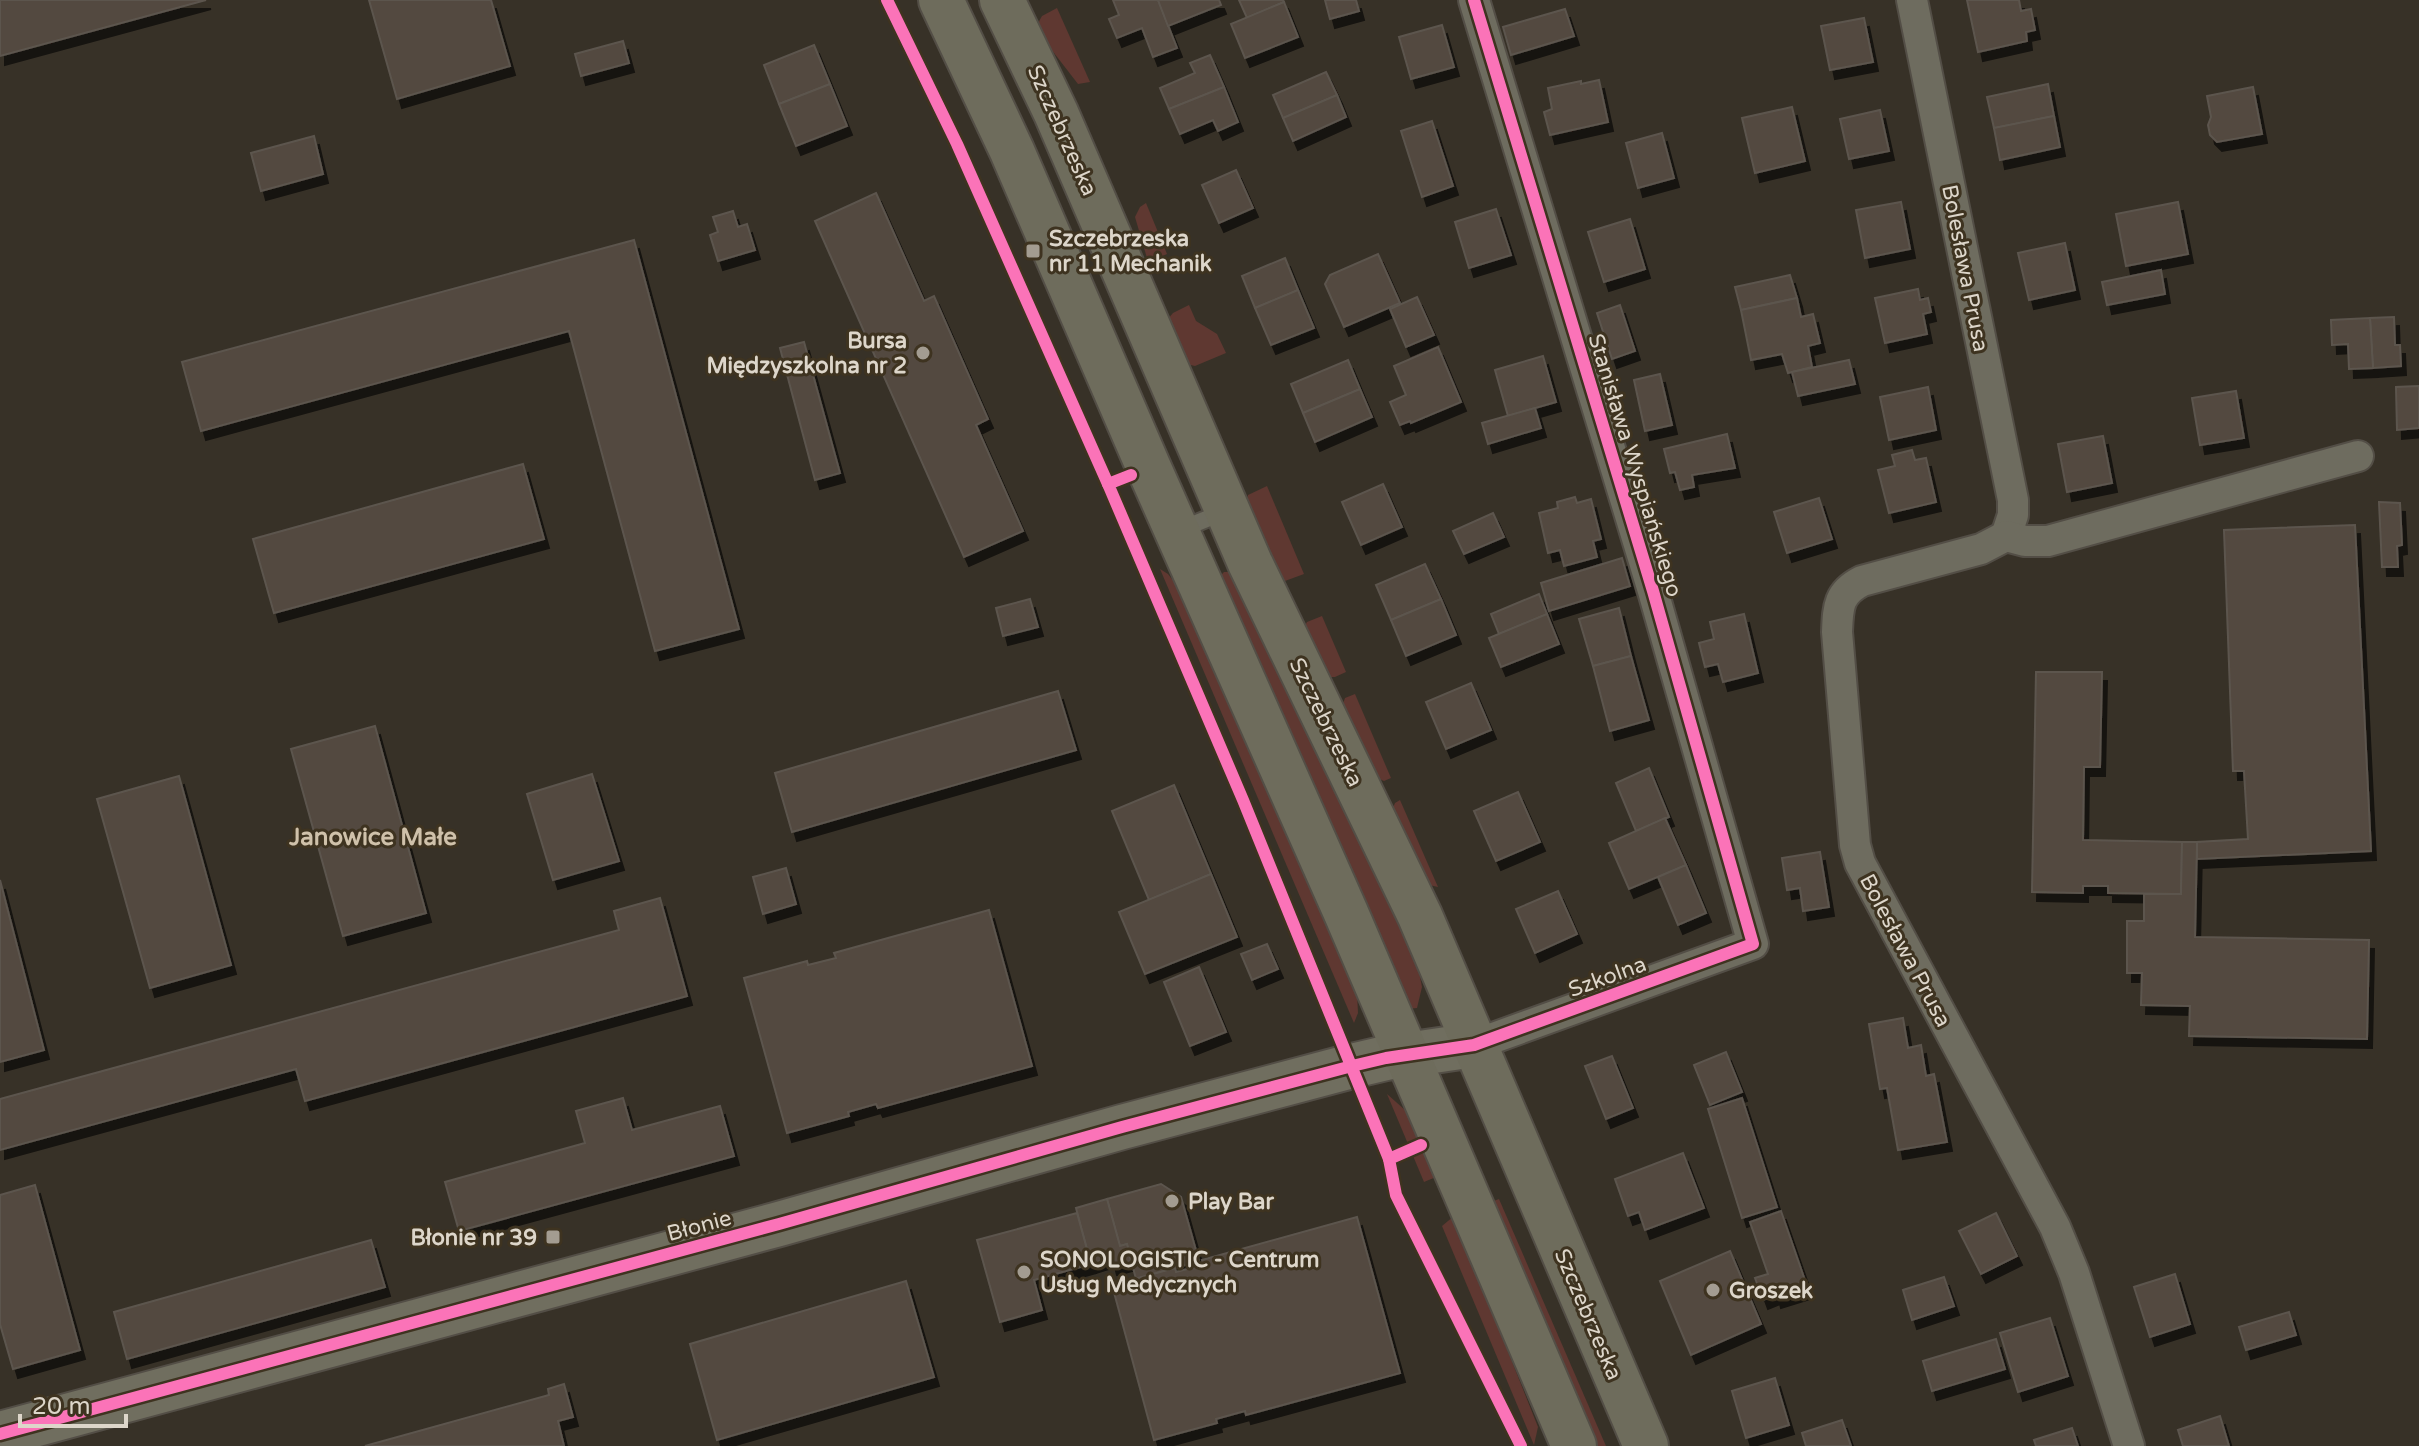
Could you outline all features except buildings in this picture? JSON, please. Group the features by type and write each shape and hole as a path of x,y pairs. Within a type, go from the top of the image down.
{"main road":[{"path":"941,0 1012,151 1408,1054 1574,1446"},
{"name":"Szczebrzeska","path":"1002,0 1072,148 1268,602 1393,859 1646,1446"}],"street":[{"name":"Stanisława Wyspiańskiego","path":"1474,0 1653,591 1753,944"},
{"name":"Bolesława Prusa","path":"1912,0 2013,500 2013,515 2006,536 1981,549 1862,581 1847,588 1840,601 1837,632 1855,845 1869,882 2055,1227 2074,1273 2129,1446"},
{"path":"2006,536 2025,541 2048,541 2358,456"},
{"name":"Szkolna","path":"1474,1045 1753,944"},
{"name":"Błonie","path":"0,1434 1352,1066 1474,1045"}],"lane":[{"path":"1177,531 1227,511"}],"shaded area":[{"path":"1057,8 1090,82 1078,84 1044,40 1037,25 1042,16"},
{"path":"1146,203 1167,254 1156,259 1147,258 1135,217"},
{"path":"1189,305 1196,321 1217,334 1226,353 1195,366 1186,364 1167,320 1173,313"},
{"path":"1267,486 1304,574 1285,581 1278,578 1246,503 1248,495"},
{"path":"1160,569 1175,583 1357,992 1358,1013 1354,1023"},
{"path":"1224,572 1230,572 1416,956 1422,987 1417,1008 1408,1009 1219,577"},
{"path":"1322,616 1346,672 1335,677 1328,677 1303,629 1307,622"},
{"path":"1355,694 1391,778 1384,781 1377,778 1342,707 1345,698"},
{"path":"1400,800 1438,887 1429,885 1392,810"},
{"path":"1387,1094 1405,1110 1436,1177 1424,1182"},
{"path":"1499,1199 1606,1446 1596,1446 1491,1202"},
{"path":"1454,1216 1538,1427 1534,1445 1442,1226"}],"cycle path":[{"path":"887,0 957,144 1108,484"},
{"path":"0,1434 1352,1066 1474,1045 1753,944 1653,591 1474,0"},
{"path":"1131,475 1108,484 1243,800 1389,1159"},
{"path":"1421,1145 1389,1159 1396,1195 1521,1446"}],"place":[{"name":"Szczebrzeska nr 11 Mechanik","path":"1033,251"},
{"name":"Bursa Międzyszkolna nr 2","path":"923,353"},
{"name":"Play Bar","path":"1172,1201"},
{"name":"Błonie nr 39","path":"553,1237"},
{"name":"SONOLOGISTIC - Centrum Usług Medycznych","path":"1024,1272"},
{"name":"Groszek","path":"1713,1290"}],"district":[{"name":"Janowice Małe","path":"373,837"}]}
